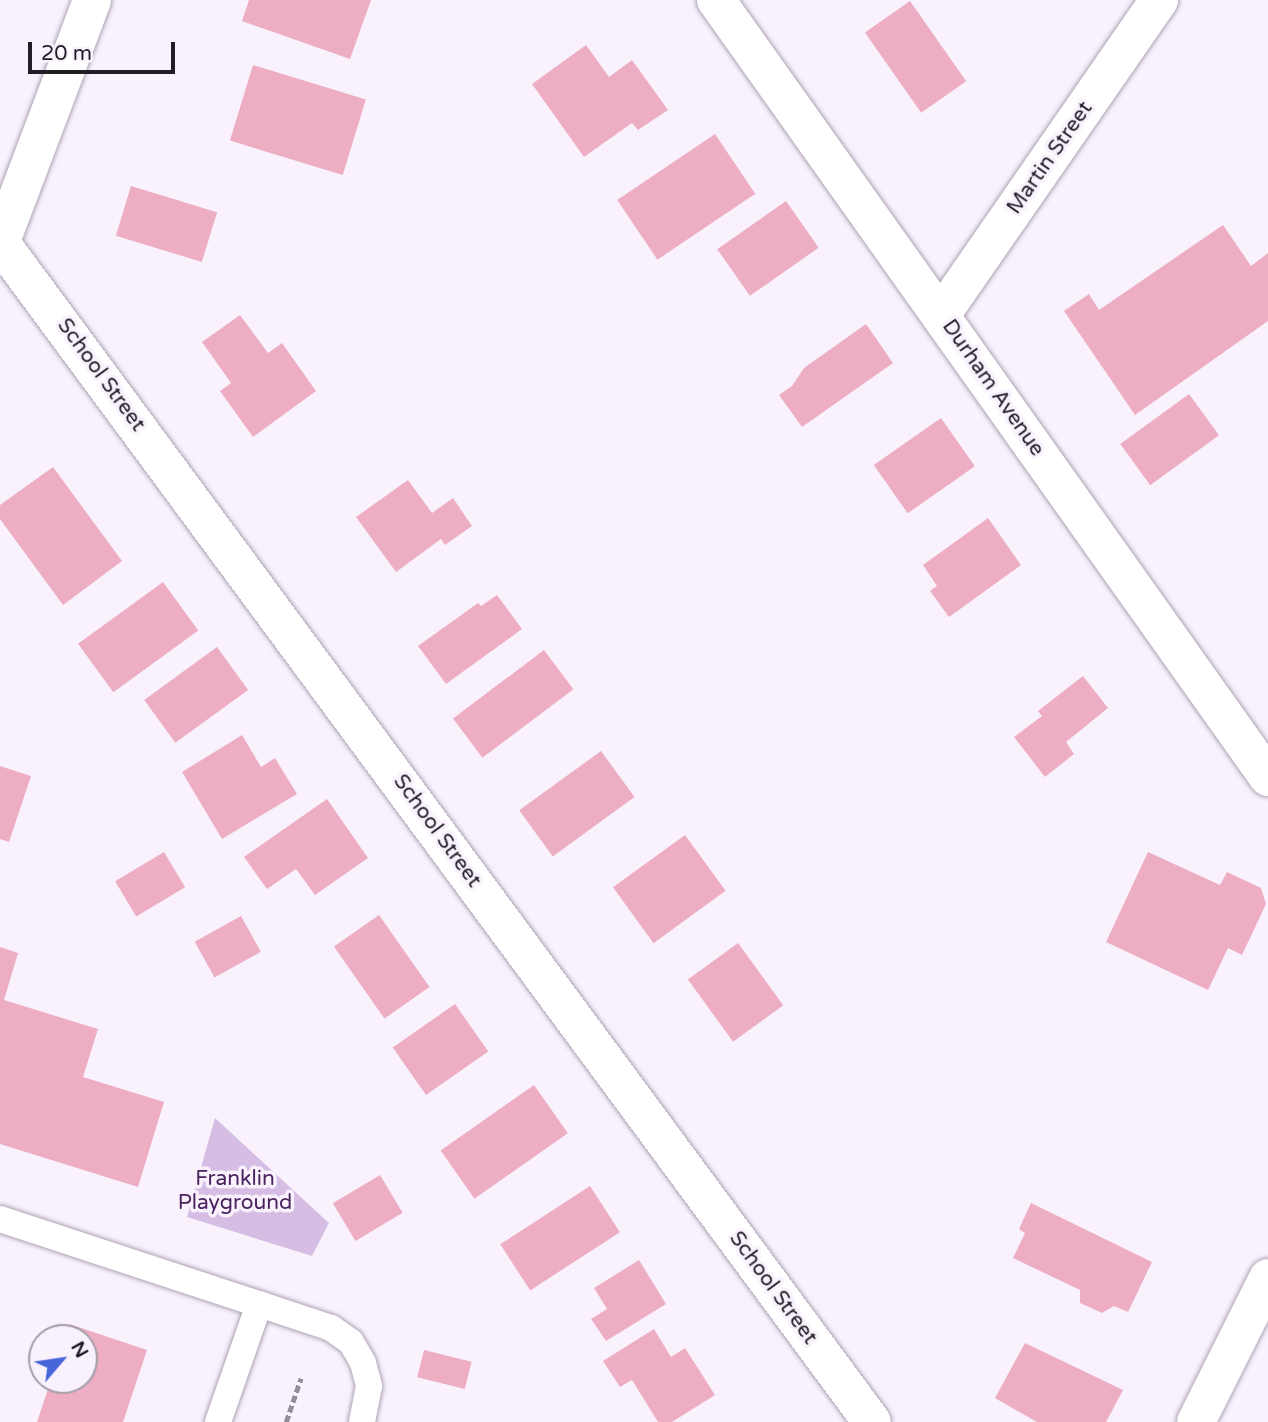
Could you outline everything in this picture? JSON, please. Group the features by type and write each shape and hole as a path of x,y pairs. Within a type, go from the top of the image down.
{"street":[{"path":"0,243 92,0"},
{"name":"Durham Avenue","path":"716,0 1268,777"},
{"name":"Martin Street","path":"941,315 1159,0"},
{"name":"School Street","path":"0,243 872,1422"},
{"path":"1196,1422 1268,1278"}],"lane":[{"path":"0,1219 331,1328 351,1342 363,1363 369,1387 362,1422"},
{"path":"218,1422 258,1304"}],"path":[{"path":"286,1422 301,1378"}],"green space":[{"name":"Franklin Playground","path":"215,1118 329,1223 312,1256 187,1217"}],"building":[{"path":"249,0 371,0 350,59 242,21"},
{"path":"910,1 966,81 921,113 865,33"},
{"path":"586,45 609,77 632,60 668,110 638,130 632,123 584,157 532,84"},
{"path":"253,65 366,99 343,175 230,141"},
{"path":"715,134 755,194 657,260 617,200"},
{"path":"131,186 217,212 202,262 116,236"},
{"path":"786,201 819,248 750,296 717,249"},
{"path":"1223,225 1251,266 1268,253 1268,321 1135,415 1064,311 1089,294 1099,310"},
{"path":"240,315 268,353 282,343 316,391 253,437 220,391 231,383 202,342"},
{"path":"866,324 893,363 802,427 779,395 792,386 804,368"},
{"path":"1189,394 1219,435 1150,485 1120,444"},
{"path":"941,418 975,466 908,513 874,465"},
{"path":"53,467 122,561 63,605 0,519 0,505"},
{"path":"408,480 432,513 453,498 472,526 445,545 441,539 396,572 356,517"},
{"path":"988,518 1021,565 949,617 930,591 937,586 923,565"},
{"path":"163,582 198,631 113,692 78,644"},
{"path":"497,595 522,629 446,684 418,646 478,603 481,606"},
{"path":"217,647 248,690 175,743 144,700"},
{"path":"544,650 573,689 482,758 453,719"},
{"path":"1083,676 1108,708 1066,742 1074,754 1045,777 1014,737 1042,716 1038,711"},
{"path":"242,735 261,767 275,758 297,794 222,839 182,772"},
{"path":"601,751 635,797 553,856 519,810"},
{"path":"0,766 31,776 9,842 0,839"},
{"path":"327,799 368,858 315,895 296,869 267,889 244,857"},
{"path":"685,835 726,891 654,943 613,887"},
{"path":"164,852 185,887 136,917 115,881"},
{"path":"1148,852 1220,885 1227,872 1261,888 1266,904 1242,955 1228,948 1208,990 1106,942"},
{"path":"379,915 429,987 384,1019 334,947"},
{"path":"241,916 261,952 215,978 195,942"},
{"path":"738,943 783,1005 733,1042 688,979"},
{"path":"0,947 18,953 4,1000 98,1029 83,1077 164,1102 138,1187 0,1144"},
{"path":"455,1004 488,1052 426,1095 393,1048"},
{"path":"534,1085 568,1133 474,1199 441,1150"},
{"path":"380,1175 403,1213 356,1241 333,1203"},
{"path":"590,1186 620,1232 530,1290 500,1244"},
{"path":"1031,1203 1152,1262 1128,1312 1114,1306 1102,1313 1080,1303 1080,1290 1013,1258 1025,1233 1019,1229"},
{"path":"639,1260 666,1304 606,1341 591,1319 607,1309 594,1288"},
{"path":"654,1329 671,1357 685,1348 715,1395 672,1422 658,1422 632,1380 620,1387 603,1361"},
{"path":"98,1334 147,1350 123,1422 37,1422 46,1394 98,1394"},
{"path":"1025,1343 1123,1390 1106,1422 1037,1422 995,1398"},
{"path":"424,1350 472,1362 465,1389 417,1377"}]}
